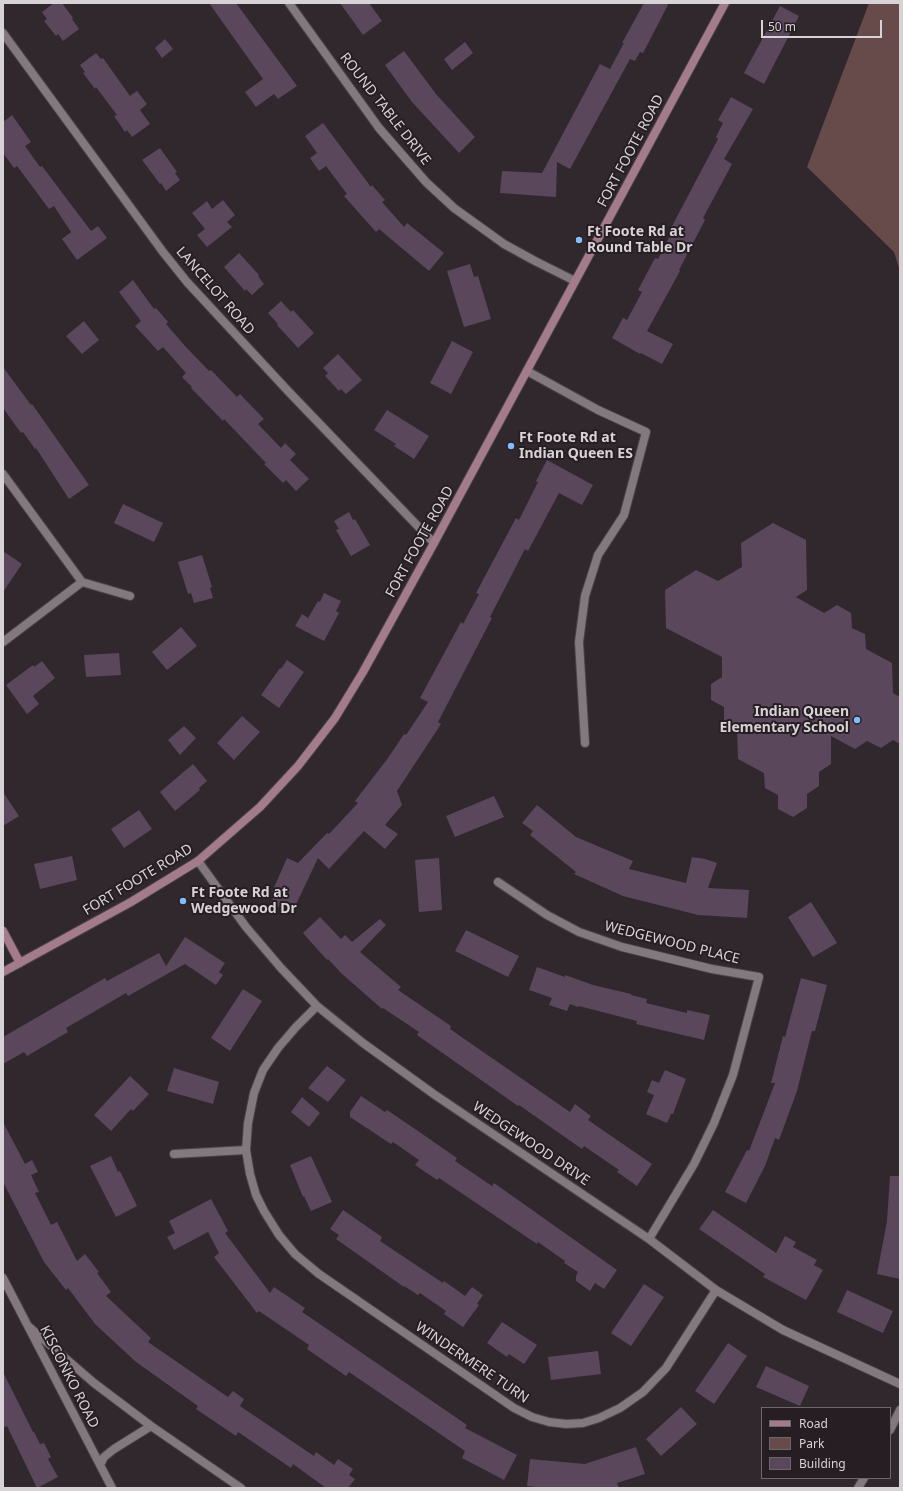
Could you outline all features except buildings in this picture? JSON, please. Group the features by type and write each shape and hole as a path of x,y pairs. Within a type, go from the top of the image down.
{"street":[{"name":"ROUND TABLE DRIVE","path":"289,3 379,128 426,182 454,208 504,244 575,281"},
{"name":"FORT FOOTE ROAD","path":"3,972 131,902 198,861 260,807 298,766 335,718 363,672 434,543 725,3"},
{"name":"LANCELOT ROAD","path":"3,33 163,252 187,282 288,391 434,543"},
{"path":"527,371 598,410 646,432 624,515 598,555 585,596 579,642 585,743"},
{"path":"3,474 82,582 130,596"},
{"path":"3,642 82,582"},
{"name":"WEDGEWOOD DRIVE","path":"198,861 246,927 281,968 317,1006 363,1043 435,1095 649,1239 716,1290 783,1330 900,1384"},
{"name":"WEDGEWOOD PLACE","path":"498,882 546,915 579,932 622,948 712,969 759,977 733,1075 714,1123 694,1164 649,1239"},
{"path":"3,931 20,962"},
{"name":"WINDERMERE TURN","path":"317,1006 278,1048 263,1070 254,1094 248,1123 246,1150 250,1174 256,1195 264,1212 279,1235 295,1254 319,1274 514,1408 532,1417 550,1422 566,1424 583,1423 599,1418 620,1408 643,1392 666,1368 716,1290"},
{"path":"174,1154 246,1150"},
{"name":"KISCONKO ROAD","path":"3,1278 112,1488"},
{"path":"28,1326 94,1383 151,1426 242,1488"},
{"path":"891,1428 900,1410"},
{"path":"100,1465 104,1457 114,1449 151,1426"},
{"path":"858,1488 863,1479"}],"green space":[{"path":"869,3 900,3 900,271 894,252 807,167"}],"place":[{"name":"Ft Foote Rd at Round Table Dr","path":"579,240"},
{"name":"Ft Foote Rd at Indian Queen ES","path":"511,446"},
{"name":"Indian Queen Elementary School","path":"857,720"},
{"name":"Ft Foote Rd at Wedgewood Dr","path":"183,901"}]}
